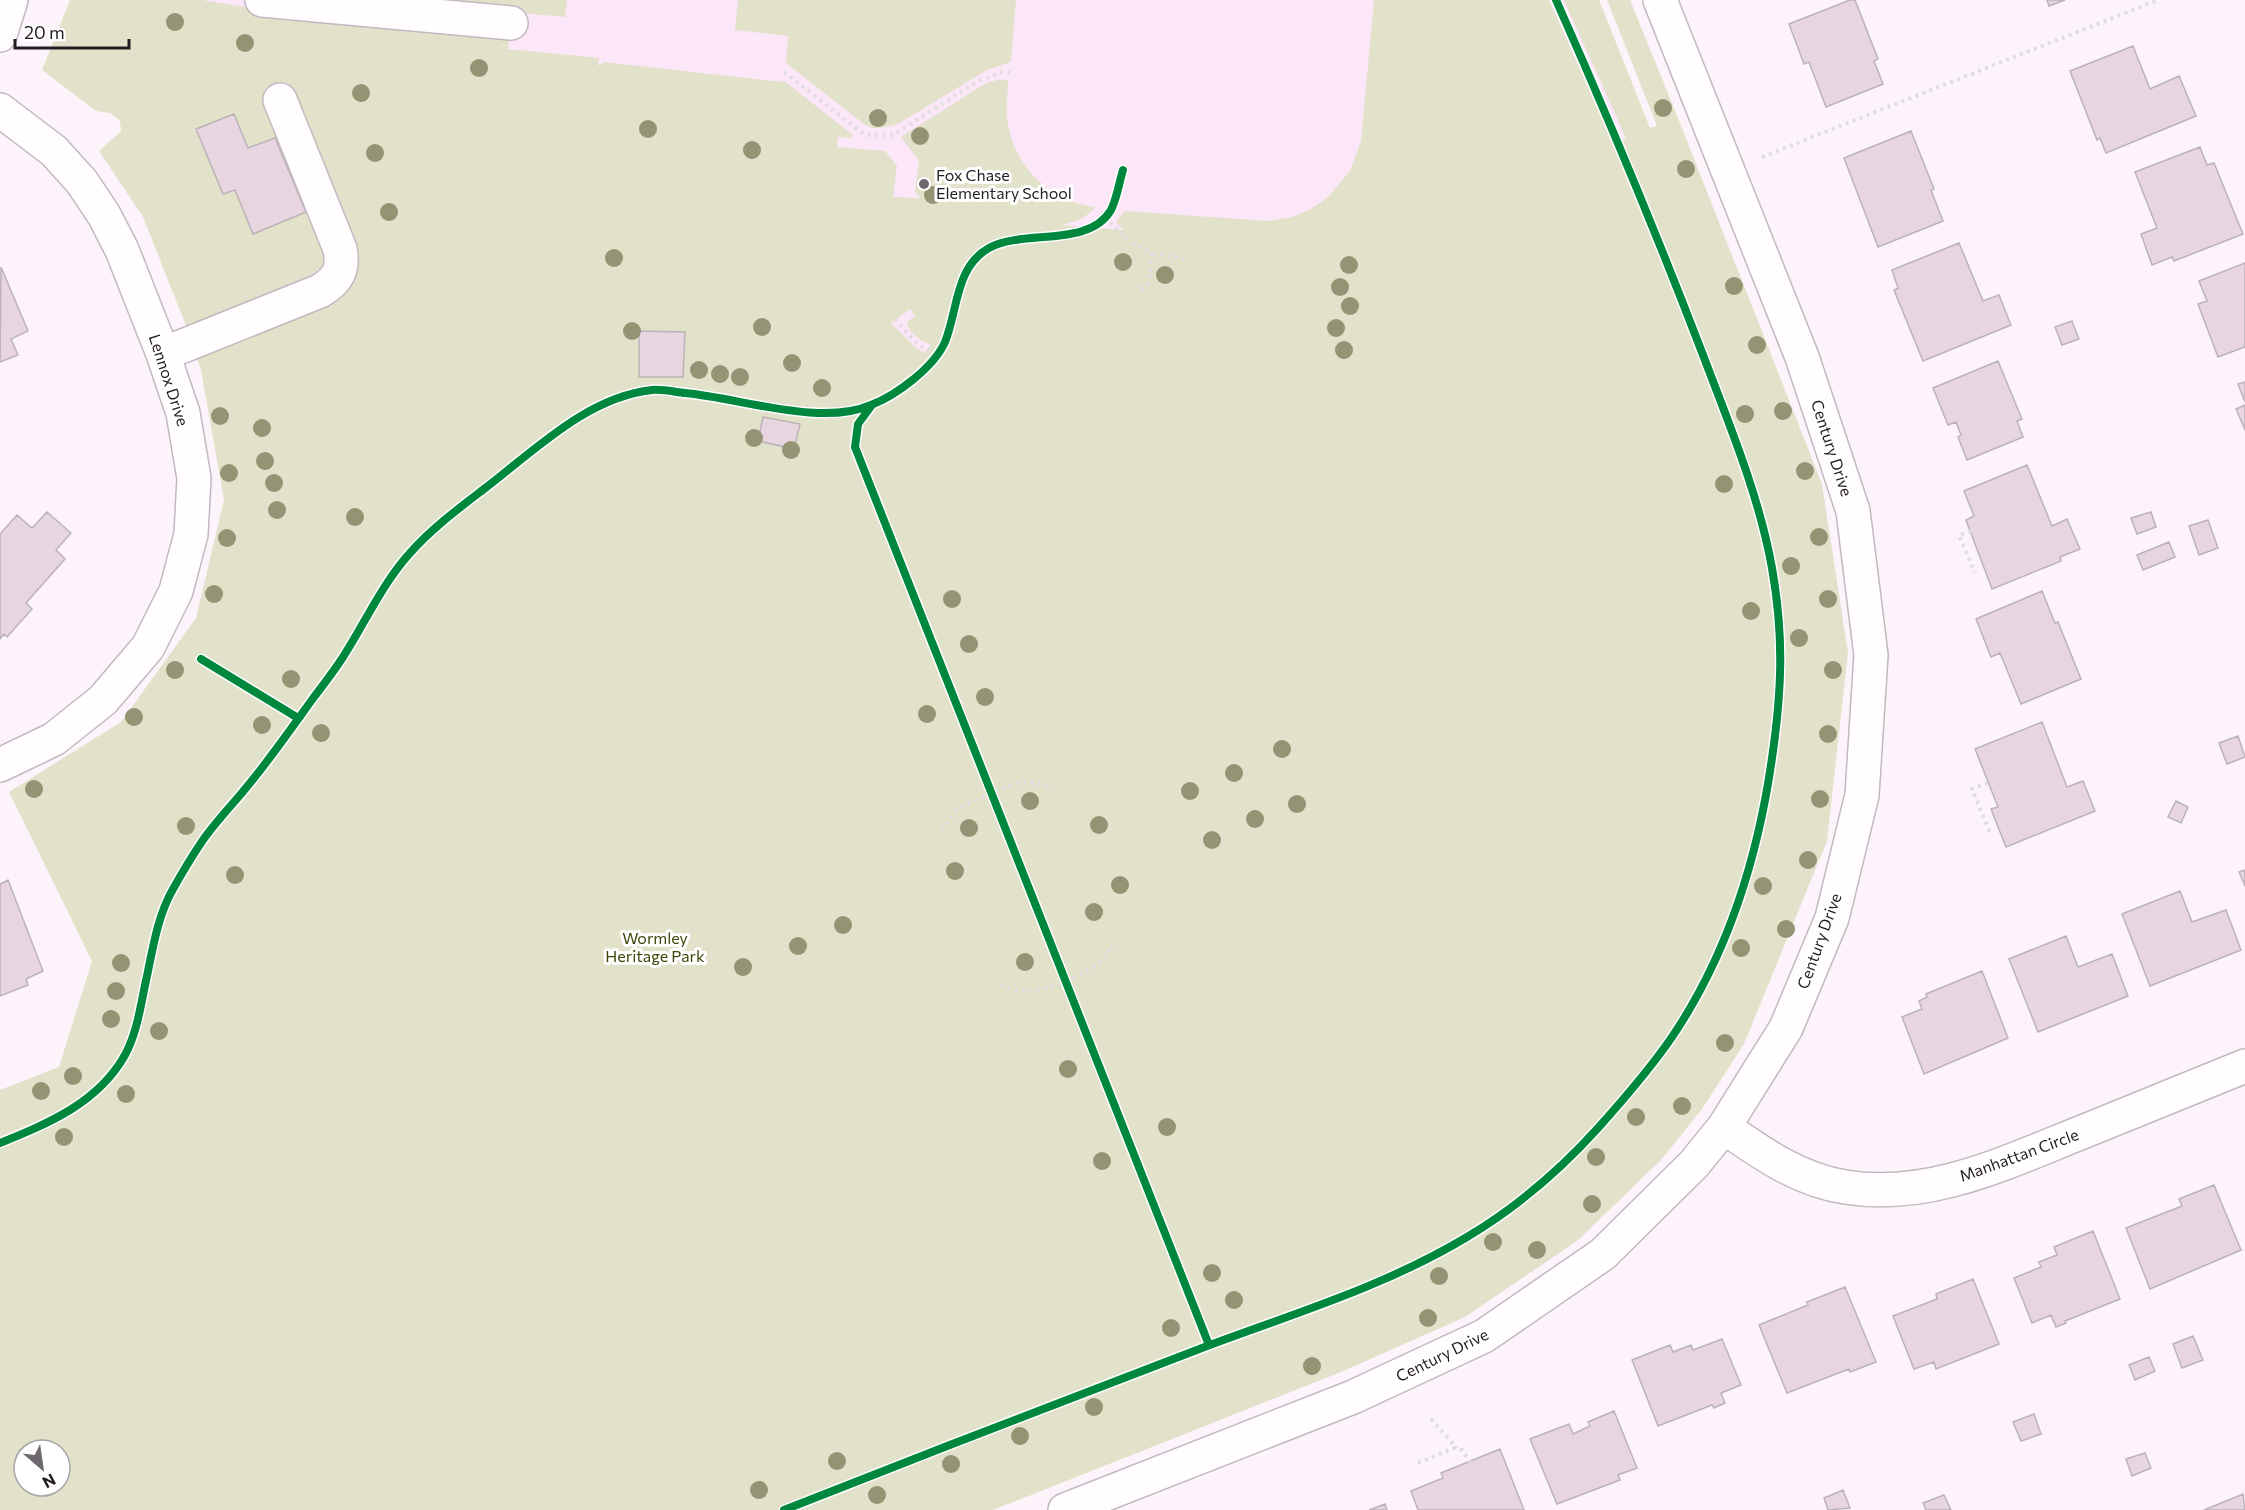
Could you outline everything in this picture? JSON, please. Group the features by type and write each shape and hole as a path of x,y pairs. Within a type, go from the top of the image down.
{"street":[{"path":"0,35 11,0"},
{"path":"262,0 511,23"},
{"name":"Century Drive","path":"1065,1510 1353,1397 1484,1336 1603,1254 1694,1164 1724,1127 1786,1028 1832,918 1862,795 1871,655 1853,511 1802,357 1660,0"},
{"path":"163,354 320,291 332,284 340,274 343,261 340,249 280,100"},
{"name":"Lennox Drive","path":"0,110 54,151 82,182 104,215 122,250 163,354 183,413 194,478 191,534 176,591 148,647 103,700 54,739 0,765"},
{"name":"Manhattan Circle","path":"1724,1127 1762,1154 1802,1175 1845,1187 1898,1190 1959,1179 2025,1155 2245,1066"}],"path":[{"path":"1753,161 2158,0"},
{"path":"784,72 866,135 893,135 976,82 1002,72 1014,73"},
{"path":"1111,210 1101,220 1127,239 1152,253 1186,260"},
{"path":"1142,289 1149,284 1152,253"},
{"path":"895,319 916,343 935,356"},
{"path":"1971,531 1959,535 1975,573"},
{"path":"942,831 957,810 1011,785 1027,781 1054,788"},
{"path":"987,783 996,804"},
{"path":"1988,783 1972,789 1990,833"},
{"path":"1001,984 1014,990 1031,991 1066,981 1098,964 1107,955 1114,941"},
{"path":"1061,970 1070,992"},
{"path":"1431,1419 1458,1449 1462,1450 1470,1462"},
{"path":"1418,1463 1454,1448 1458,1449"}],"shaded area":[{"name":"Fox Chase Elementary School","path":"82,0 1588,0 1640,132 1345,246 1060,225 932,344 919,360"}],"green space":[{"name":"Wormley Heritage Park","path":"70,0 202,0 270,11 510,34 508,49 599,58 598,66 604,62 782,82 783,80 853,135 850,138 838,137 837,147 885,151 897,166 893,197 920,198 915,191 919,161 901,137 984,84 997,80 1008,80 1007,118 1010,135 1025,165 1036,178 1063,198 1096,207 1082,219 1062,225 1123,230 1116,222 1125,211 1268,221 1292,217 1309,210 1328,197 1350,171 1361,141 1374,0 1549,0 1613,143 1626,138 1564,0 1599,0 1650,128 1657,126 1607,0 1630,0 1822,484 1848,653 1827,841 1744,1044 1702,1109 1661,1160 1577,1241 1465,1317 1341,1372 993,1510 0,1510 0,1090 59,1067 92,961 9,792 121,722 196,618 224,500 201,370 185,323 143,217 99,151 121,131 120,121 110,113 96,111 42,70","holes":["910,309 915,316 907,322 912,333 931,344 924,353 891,323"]},
{"path":"381,0 567,0 565,17"},
{"path":"738,0 1016,0 1011,62 987,70 898,124 872,128 865,125 786,63 788,36 735,30"}],"building":[{"path":"1855,0 1878,59 1874,61 1883,84 1826,107 1809,62 1804,64 1789,24"},
{"path":"2047,0 2065,0 2049,6"},
{"path":"2133,46 2150,89 2179,76 2196,116 2106,153 2100,138 2097,140 2070,71"},
{"path":"234,114 248,148 275,138 306,212 253,234 235,190 223,194 196,129"},
{"path":"1911,131 1934,189 1931,190 1943,221 1878,247 1844,158"},
{"path":"2200,147 2207,165 2214,163 2243,234 2174,261 2172,257 2152,265 2141,234 2157,228 2135,172"},
{"path":"1959,243 1983,301 1999,295 2011,325 1923,361 1894,290 1898,288 1892,270"},
{"path":"2245,263 2245,347 2218,357 2198,304 2207,301 2199,281"},
{"path":"1,267 28,331 11,339 18,355 0,362"},
{"path":"2072,321 2079,339 2062,345 2055,327"},
{"path":"639,331 685,332 683,377 639,377"},
{"path":"1998,361 2022,419 2017,421 2023,437 1967,460 1958,437 1961,435 1956,422 1948,425 1933,388"},
{"path":"2245,382 2245,402 2238,384"},
{"path":"2245,405 2245,430 2236,409"},
{"path":"763,417 800,424 794,449 758,441"},
{"path":"2027,465 2052,526 2067,519 2080,549 2060,557 2061,561 1992,589 1966,520 1974,516 1964,491"},
{"path":"47,512 71,533 56,550 65,559 26,603 32,609 7,637 4,634 0,639 0,534 17,515 32,528"},
{"path":"2151,512 2156,527 2137,534 2131,518"},
{"path":"2208,520 2218,548 2199,555 2189,526"},
{"path":"2169,542 2175,557 2143,570 2137,555"},
{"path":"2042,591 2055,623 2058,622 2081,679 2021,704 2000,653 1991,657 1976,619"},
{"path":"2042,722 2067,787 2083,781 2095,811 2006,847 1991,809 1998,807 1975,749"},
{"path":"2238,736 2245,757 2227,764 2219,743"},
{"path":"2176,801 2188,807 2181,823 2168,817"},
{"path":"2245,870 2245,886 2239,872"},
{"path":"8,880 43,971 26,979 28,985 0,996 0,884"},
{"path":"2180,891 2192,922 2226,910 2241,950 2150,986 2122,914"},
{"path":"2066,936 2078,967 2112,954 2128,996 2038,1032 2009,959"},
{"path":"1982,971 2008,1038 1924,1074 1902,1017 1922,1009 1919,1001 1927,997 1926,994"},
{"path":"2214,1185 2241,1250 2150,1289 2126,1228 2182,1206 2179,1199"},
{"path":"2093,1231 2120,1299 2065,1321 2066,1323 2056,1327 2051,1315 2032,1323 2014,1278 2041,1267 2039,1262 2057,1255 2054,1247"},
{"path":"1973,1279 1999,1344 1936,1369 1934,1362 1914,1369 1893,1316 1937,1299 1936,1294"},
{"path":"1845,1287 1876,1362 1850,1372 1849,1369 1787,1393 1759,1325"},
{"path":"2193,1336 2203,1360 2182,1368 2173,1344"},
{"path":"1722,1339 1741,1385 1721,1393 1725,1403 1714,1408 1712,1405 1658,1426 1632,1360 1670,1345 1673,1352 1691,1345 1693,1350"},
{"path":"2149,1357 2155,1371 2135,1380 2129,1365"},
{"path":"1614,1411 1637,1468 1618,1475 1620,1480 1557,1504 1530,1439 1569,1424 1573,1434 1590,1426 1588,1422"},
{"path":"2034,1414 2041,1434 2021,1441 2013,1422"},
{"path":"1500,1449 1524,1510 1418,1510 1411,1491 1443,1478 1441,1473"},
{"path":"2145,1453 2151,1468 2132,1476 2126,1459"},
{"path":"1843,1490 1850,1508 1828,1510 1824,1498"},
{"path":"2243,1494 2245,1510 2204,1510"},
{"path":"1944,1495 1951,1510 1926,1510 1923,1503"},
{"path":"1385,1504 1387,1510 1369,1510"}],"cycle path":[{"path":"784,1510 1370,1285 1403,1271 1467,1237 1503,1214 1537,1187 1598,1128 1664,1049 1692,1005 1709,972 1738,904 1766,795 1780,686 1780,640 1776,593 1759,514 1723,407 1650,221 1556,0"},
{"path":"0,1143 71,1110 87,1099 114,1072 133,1036 160,920 168,899 184,871 208,833 267,762 333,672 400,565 436,527 562,428 583,414 628,395 665,390 780,409 829,413 851,411 881,400 914,379 940,351 949,330 959,290 970,266 978,256 1003,242 1072,234 1101,222 1111,210 1123,170"},
{"path":"872,405 858,424 855,447 1209,1345"},
{"path":"201,659 298,718"}],"place":[{"name":"Fox Chase Elementary School","path":"924,184"}]}
